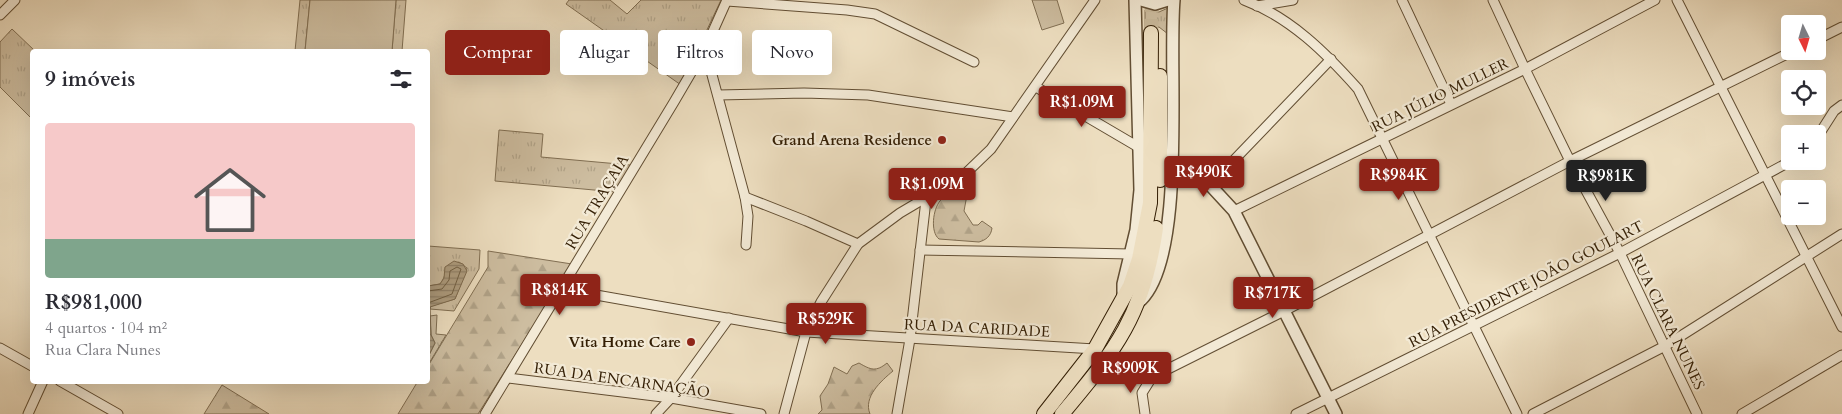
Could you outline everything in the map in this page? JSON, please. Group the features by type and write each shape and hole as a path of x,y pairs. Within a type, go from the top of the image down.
{"highway":[{"path":"1044,414 1095,349 1123,299 1139,260 1150,203 1156,33 1159,202 1150,261 1140,301 1128,326 1102,367 1062,414"}],"street":[{"path":"0,15 15,0"},
{"path":"784,414 806,332 821,302 858,244 900,213 926,200 964,175 991,149 1096,0"},
{"path":"1123,299 1123,284 1131,254 1139,205 1140,148 1135,0"},
{"path":"1141,0 1155,4 1168,0"},
{"path":"1140,301 1149,290 1162,258 1167,233 1172,175 1171,29 1174,0"},
{"path":"1244,0 1292,26 1331,59 1358,89 1517,414"},
{"path":"1257,6 1293,0"},
{"path":"1402,0 1451,104"},
{"name":"RUA CLARA NUNES","path":"1493,0 1570,161 1620,253 1697,414"},
{"name":"RUA JÚLIO MULLER","path":"1234,211 1525,69 1655,0"},
{"path":"1677,0 1720,88 1807,255 1842,328"},
{"path":"727,1 847,10 875,14 974,62"},
{"name":"RUA TRAÇAIA","path":"713,30 727,1"},
{"path":"1826,35 1842,27"},
{"path":"1145,414 1142,393 1152,377 1284,311 1570,161 1781,58"},
{"path":"1210,185 1331,59"},
{"name":"RUA TRAÇAIA","path":"485,414 562,289 688,75"},
{"path":"712,75 745,198 748,216 746,245"},
{"path":"1036,87 1140,148"},
{"path":"718,95 804,93 868,95 1013,117"},
{"path":"1825,125 1834,111 1842,105"},
{"path":"1172,160 1210,185 1234,211 1336,414"},
{"name":"RUA PRESIDENTE JOÃO GOULART","path":"1296,414 1620,253 1781,167"},
{"path":"1172,175 1186,169"},
{"path":"745,198 806,220 858,244"},
{"path":"898,414 910,339 926,200"},
{"path":"1533,414 1665,346 1842,234"},
{"path":"920,250 1131,254"},
{"name":"RUA DA CARIDADE","path":"562,289 806,332 1095,349"},
{"path":"656,414 671,398 729,318"},
{"path":"0,348 30,365"},
{"path":"1742,414 1842,355"},
{"name":"RUA DA ENCARNAÇÃO","path":"508,378 671,398 761,414"},
{"path":"28,414 42,384"},
{"path":"65,384 118,414"}],"green space":[{"path":"300,0 310,0 305,49 295,49"},
{"path":"310,0 396,0 392,49 305,49"},
{"path":"396,0 406,0 402,49 392,49"},
{"path":"569,0 610,0 627,14 641,0 721,0 707,30 658,30 658,69 648,62 648,30 603,30 566,4"},
{"path":"1032,0 1057,0 1064,23 1042,30"},
{"path":"1168,8 1168,34 1159,27 1151,28 1145,34 1145,10 1159,12"},
{"path":"12,29 33,49 30,49 30,117 0,87 0,42"},
{"path":"667,75 686,75 681,85"},
{"path":"499,130 543,134 541,157 630,165 616,192 495,181"},
{"path":"967,177 970,179 964,211 973,225 978,225 982,221 992,228 991,233 986,239 979,242 939,239 934,231 934,215 938,205 941,199 954,193 957,186"},
{"path":"430,246 480,250 479,269 454,311 430,309 431,306 455,299 467,268 459,262 450,265 440,284 430,286"},
{"path":"488,251 572,264 478,414 398,414 416,384 430,384 430,363 488,267"},
{"path":"437,315 436,334 446,335 430,362 430,353 435,343 431,335 430,316"},
{"path":"859,363 876,369 887,363 893,371 874,390 868,408 870,414 818,414 822,410 820,396 828,384 834,367 847,374 852,366"},
{"path":"222,385 269,414 204,414"}],"water":[{"path":"454,261 463,264 467,271 455,299 430,307 430,286 440,284 444,278 445,267"},
{"path":"430,307 431,335 435,343 430,353"}],"tunnel":[{"path":"1151,33 1152,0"}],"place":[{"name":"Grand Arena Residence","path":"942,140"},
{"name":"Vita Home Care","path":"691,342"}]}
